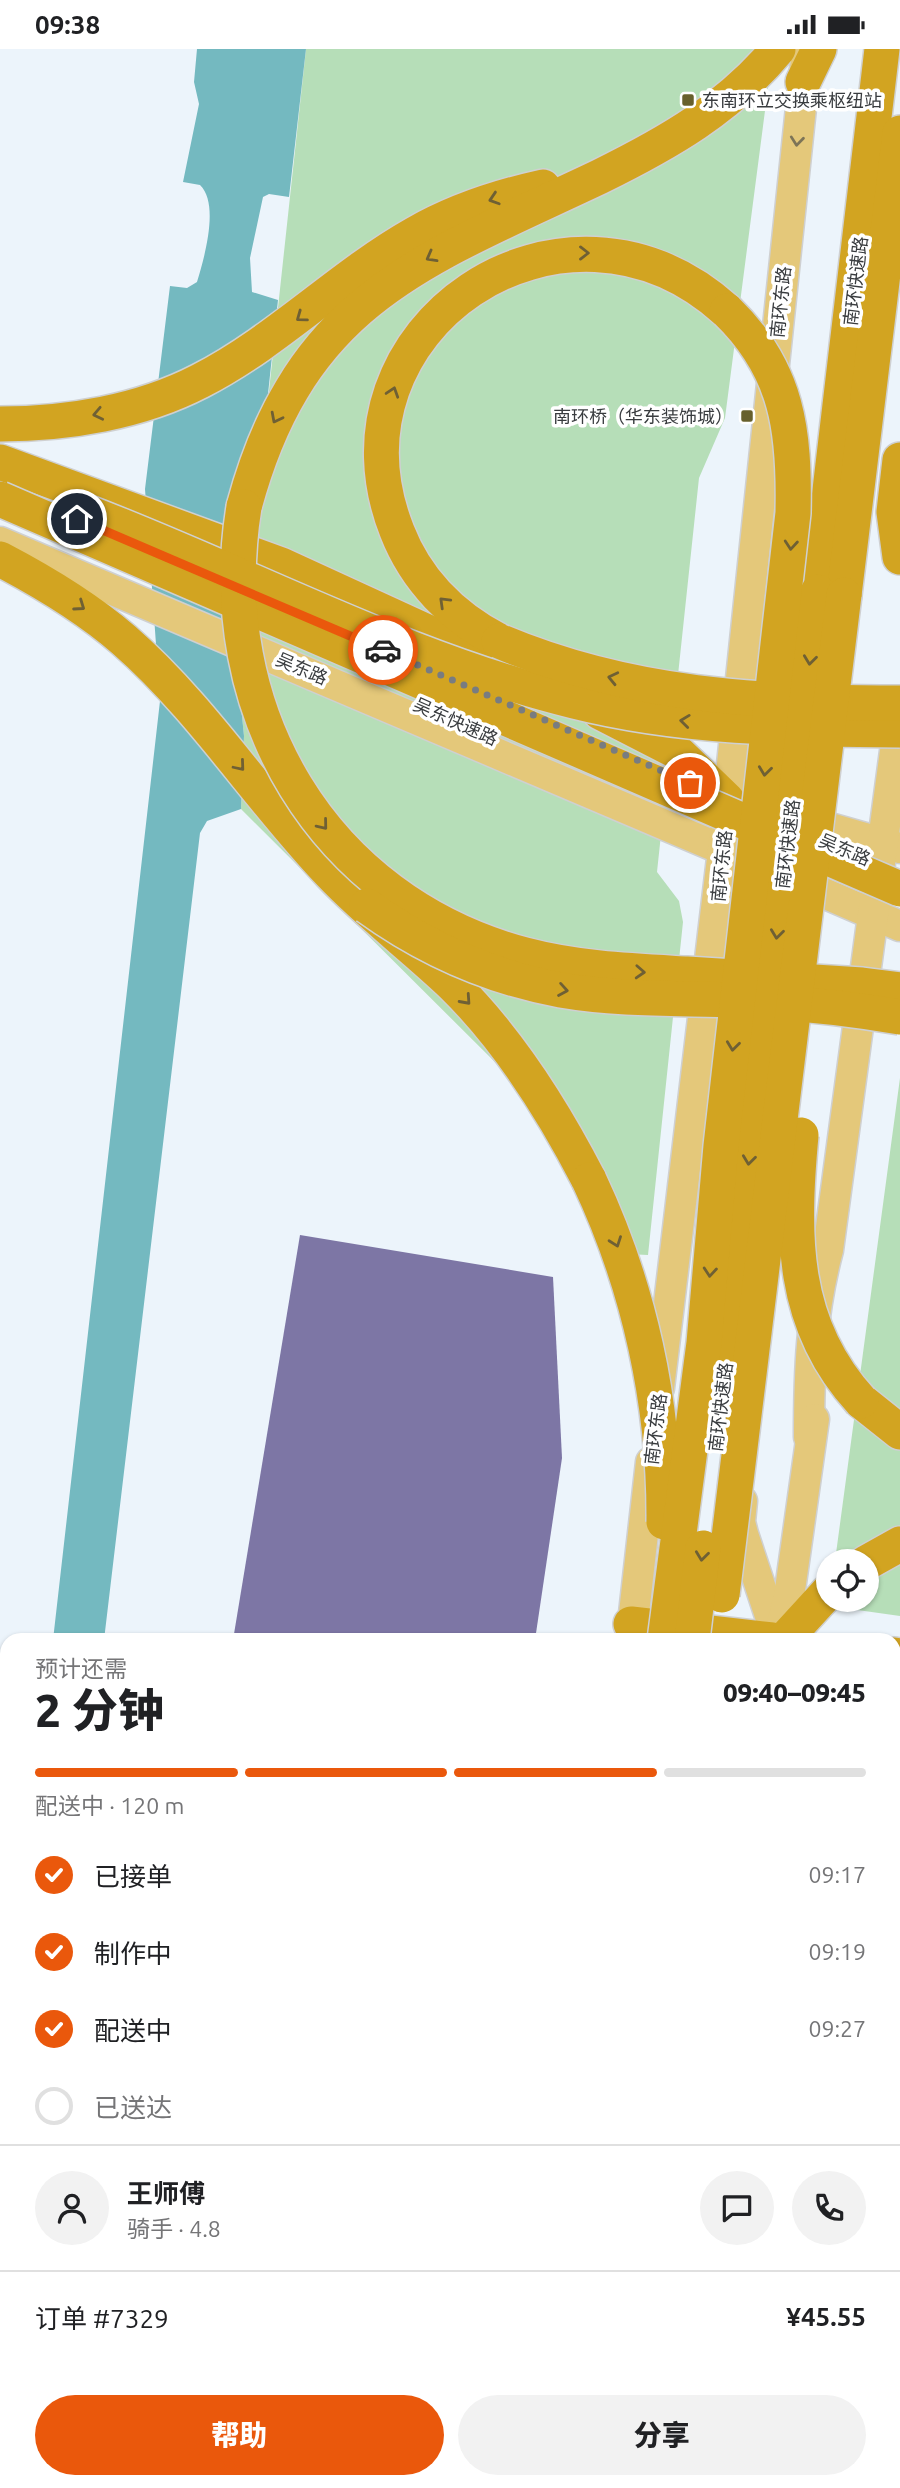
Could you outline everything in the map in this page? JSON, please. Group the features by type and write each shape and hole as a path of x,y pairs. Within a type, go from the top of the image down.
{"highway":[{"path":"778,49 745,86 708,117 669,142 450,247 407,271 350,317 302,373 277,415 258,460 244,507 239,541 237,587 241,640 261,718 297,789 346,852 407,903 478,940 537,958 597,968 900,990"},
{"path":"805,66 819,49"},
{"name":"南环快速路","path":"717,1633 877,209 883,49"},
{"name":"南环快速路","path":"693,1633 877,209 900,133"},
{"path":"0,424 77,418 166,396 238,359 309,311 383,255 438,221 509,194 608,172"},
{"path":"648,1633 704,1343 721,1146 772,709 773,702 774,695 787,585 794,477 789,419 769,366 737,321 691,283 636,260 577,253 518,264 465,292 423,335 400,373 390,402 383,447 383,476 393,521 404,548 429,586 461,617 486,634 530,654 571,668 641,684 771,702 773,702 785,703 900,703"},
{"path":"900,320 806,1077 795,1225 805,1300 824,1349 838,1376 853,1393 900,1432"},
{"path":"900,460 894,512 900,557"},
{"path":"0,462 281,565 355,598 650,736 676,751 727,800"},
{"path":"0,478 162,541 374,631 478,672 546,694 637,714 698,723 781,728 900,730"},
{"name":"吴东快速路","path":"0,499 810,861"},
{"name":"吴东快速路","path":"0,525 810,861"},
{"path":"0,559 56,589 125,641 202,721 333,876 454,987 510,1052 571,1145 612,1229 640,1321 658,1417 664,1497 647,1633"},
{"path":"810,861 893,863"},
{"path":"810,861 886,914"},
{"path":"367,906 420,940 458,959 518,980 559,989 622,997 739,1000 900,1017"},
{"path":"879,1556 900,1544"},
{"path":"790,1633 816,1605"}],"main road":[{"name":"南环东路","path":"647,1633 727,800 805,66"},
{"name":"吴东路","path":"0,486 254,593 727,800 810,861"},
{"name":"吴东路","path":"0,542 245,644 723,850 810,861"},
{"path":"780,1633 789,1597 809,1437 818,1405 831,1311 828,1250 893,863 900,714"},
{"path":"727,800 893,863"},
{"path":"776,1633 740,1522 810,861"},
{"path":"886,914 900,926"}],"green space":[{"path":"306,49 754,49 750,75 769,80 725,418 699,478 657,872 679,901 683,922 648,1255 607,1253 582,1194 521,1088 241,809 244,736 238,677"},
{"path":"900,1078 900,1616 872,1612 879,1612 879,1549 837,1549"}],"water":[{"path":"197,49 306,49 289,197 269,194 263,197 250,258 252,292 278,300 238,676 244,736 241,809 207,821 200,833 105,1633 54,1633 160,701 145,489 170,286 187,288 197,282 209,232 209,205 206,194 200,185 183,182 199,104 194,82"}],"building":[{"path":"300,1235 553,1277 562,1458 536,1633 234,1633"}],"way so far":[{"path":"383,650 690,783"}],"place":[{"name":"东南环立交换乘枢纽站","path":"688,100"},
{"name":"南环桥（华东装饰城）","path":"747,416"}],"route":[{"path":"77,519 383,650"}]}
